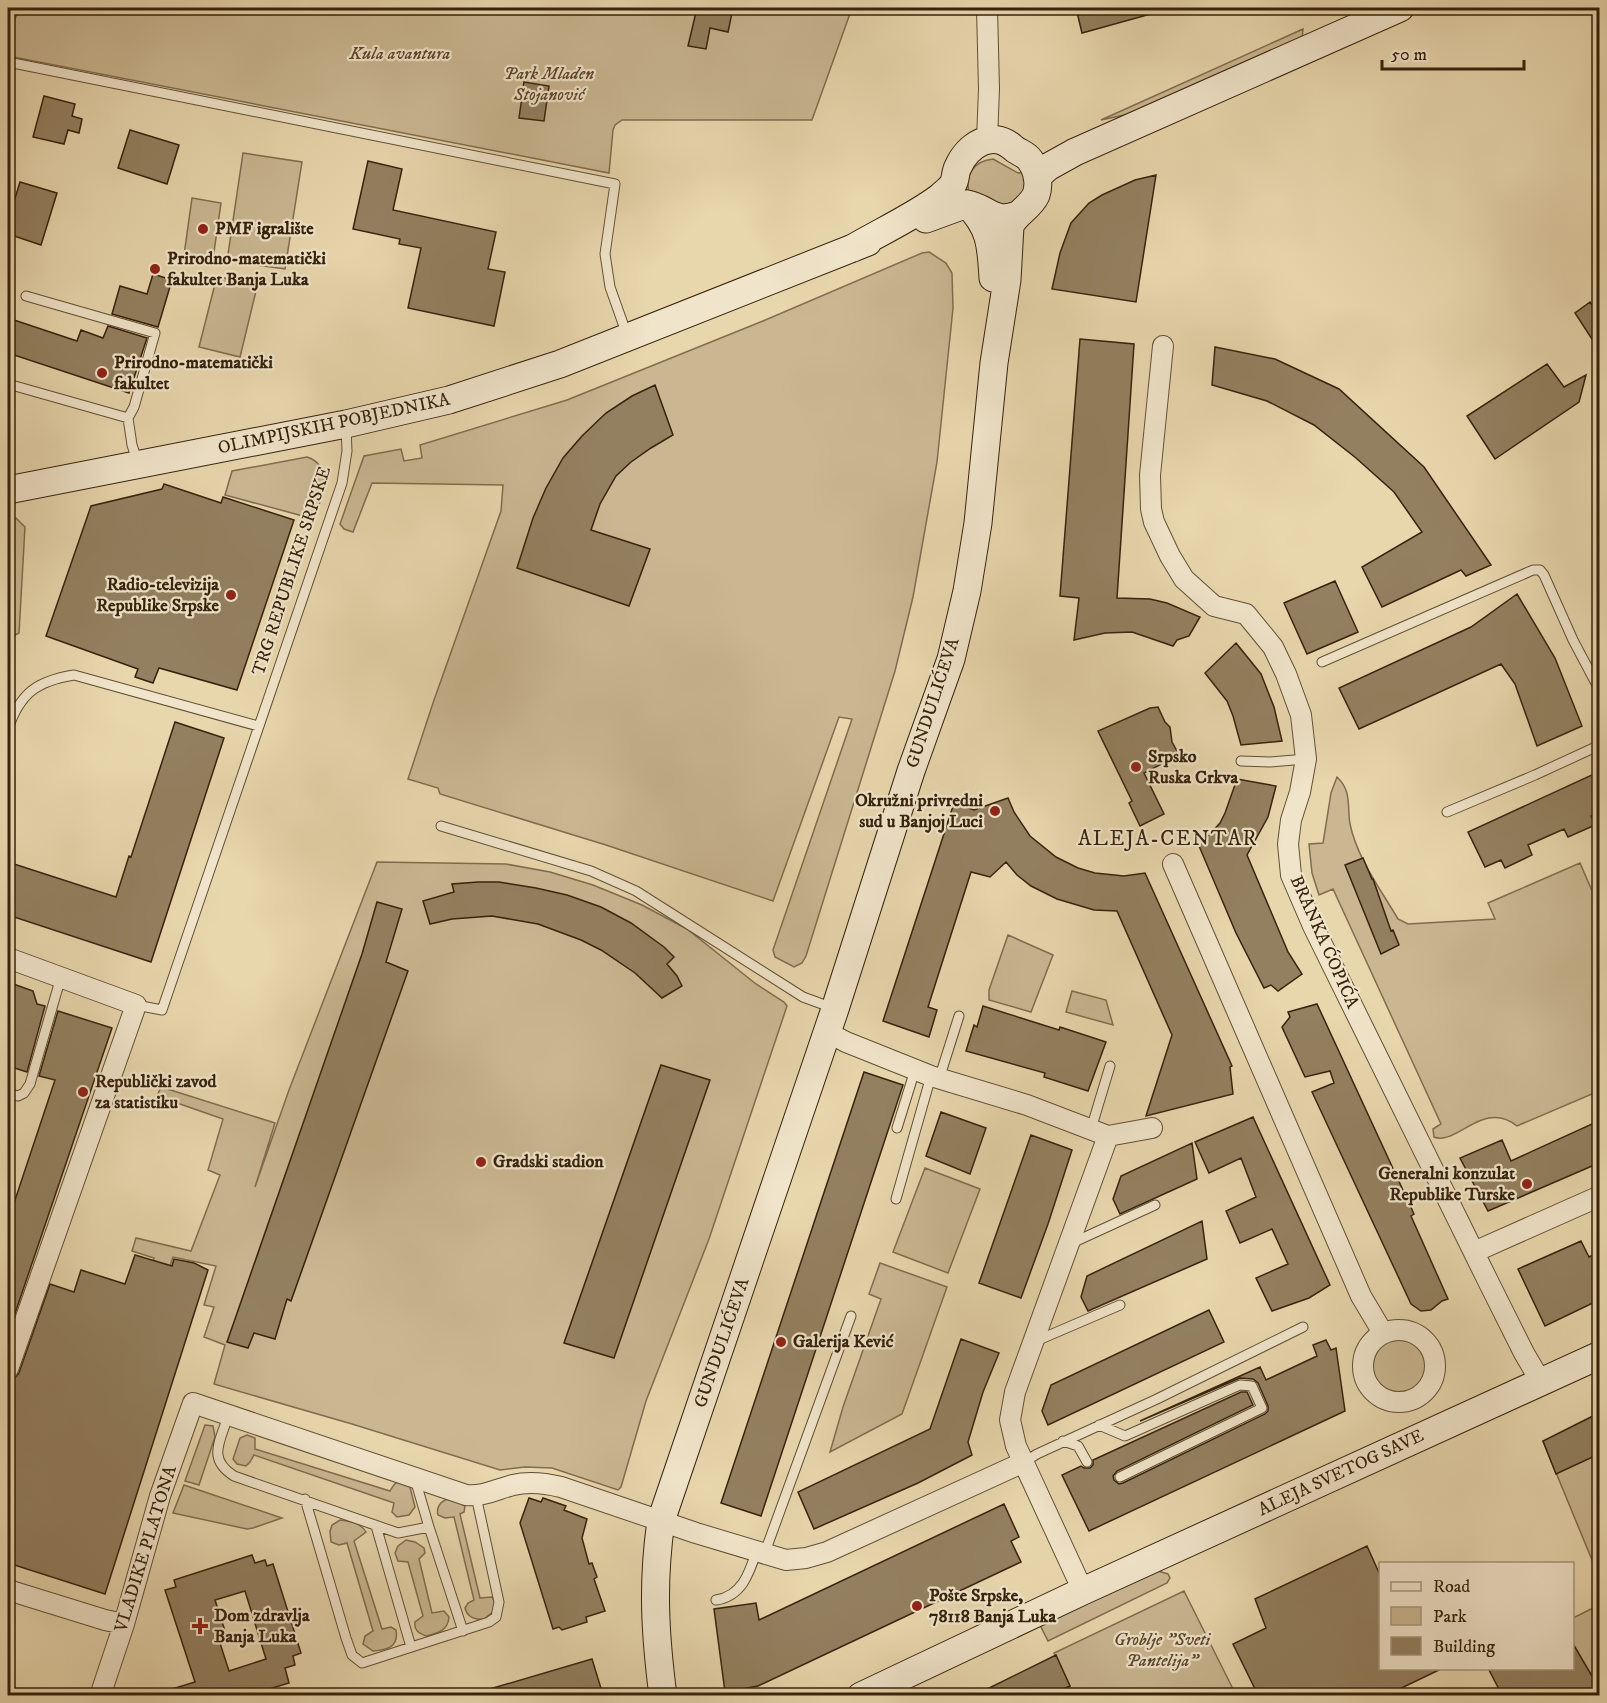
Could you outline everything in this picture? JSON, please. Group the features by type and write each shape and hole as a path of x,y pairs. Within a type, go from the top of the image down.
{"street":[{"path":"987,8 991,178 1001,227 1028,217 1037,206 1043,192 991,178"},
{"path":"991,178 999,8"},
{"path":"991,178 1050,148 1141,122 1400,8"},
{"name":"OLIMPIJSKIH POBJEDNIKA","path":"8,490 346,424 450,400 628,339 853,248 942,195 991,178"},
{"name":"GUNDULIĆEVA","path":"991,178 983,234 994,363"},
{"name":"GUNDULIĆEVA","path":"663,1695 654,1607 661,1521 831,1021 911,771 951,659 967,591 978,524 994,363 1010,292 1016,221"},
{"name":"BRANKA ĆOPIĆA","path":"1163,346 1150,475 1151,509 1157,530 1184,579 1214,606 1246,614 1273,647 1296,698 1301,715 1306,759 1300,792 1291,820 1288,844 1292,874 1312,926 1524,1353 1541,1382"},
{"path":"1173,864 1361,1296 1383,1333"},
{"path":"8,958 136,1005 8,1369"},
{"path":"831,1021 846,1042 928,1075 1027,1105 1099,1132 1152,1128"},
{"path":"1083,1591 1016,1446 1010,1420 1015,1392 1069,1244 1099,1132"},
{"path":"1474,1252 1599,1196"},
{"name":"ALEJA SVETOG SAVE","path":"861,1695 1599,1355"},
{"name":"VLADIKE PLATONA","path":"100,1695 160,1496 193,1403 228,1416"},
{"path":"228,1416 458,1493 476,1496 512,1485 543,1483 786,1560 827,1552 1023,1462"},
{"path":"8,1590 109,1622 123,1624"},
{"name":"GUNDULIĆEVA","path":"658,1660 673,1695"}],"lane":[{"path":"8,62 615,184 605,254 610,287 628,339"},
{"path":"26,296 155,333 134,406 128,418 132,446 138,465"},
{"path":"15,386 128,418"},
{"name":"TRG REPUBLIKE SRPSKE","path":"136,1005 162,1010 342,483 346,451 346,424"},
{"path":"1322,662 1533,570 1540,570 1599,691"},
{"path":"8,729 13,714 26,694 55,678 74,675 258,726"},
{"path":"1447,812 1599,745"},
{"path":"1241,761 1270,762 1306,759"},
{"path":"441,826 591,871 636,891 803,996 831,1021"},
{"path":"8,1093 18,1096 24,1094 30,1084 62,977"},
{"path":"897,1128 959,1016"},
{"path":"1099,1132 1110,1066"},
{"path":"896,1199 928,1075"},
{"path":"1069,1244 1155,1205"},
{"path":"1034,1342 1120,1305"},
{"path":"716,1600 725,1599 734,1594 747,1578 761,1551 851,1316"},
{"path":"1023,1462 1303,1327"},
{"path":"1099,1425 1125,1436 1240,1385 1252,1386 1262,1408 1120,1477"},
{"path":"228,1416 219,1443 218,1455 220,1464 234,1476 398,1533 429,1527"},
{"path":"1064,1441 1078,1446 1088,1462"},
{"path":"415,1477 463,1631"},
{"path":"305,1499 352,1655 362,1663 489,1622 499,1610 498,1594 476,1496"},
{"path":"376,1526 411,1647"}],"green space":[{"name":"Park Mladen Stojanović","path":"19,8 852,8 812,120 622,120 615,125 613,130 609,173 8,56 8,40"},
{"path":"1303,29 1302,39 1138,112 1101,120"},
{"path":"243,153 302,162 285,269 227,261"},
{"path":"993,159 1018,173 1026,172 1024,195 1006,207 969,193 968,180 972,170 981,162"},
{"name":"PMF igralište","path":"192,198 221,203 213,259 184,255"},
{"path":"929,252 946,263 952,273 953,308 937,462 913,597 895,671 802,963 794,967 775,957 773,950 852,719 839,717 773,901 606,845 440,794 438,788 408,779 501,511 503,485 372,483 353,532 344,529 340,524 364,456 401,449 404,461 422,458 420,445 567,400"},
{"path":"217,276 257,287 240,357 199,347"},
{"path":"307,457 316,461 321,468 324,484 314,519 225,495 232,471"},
{"path":"16,518 25,527 19,633 8,639 8,521"},
{"path":"1337,777 1347,793 1350,824 1358,849 1398,919 1408,924 1495,919 1488,903 1580,863 1599,907 1599,1091 1517,1126 1505,1119 1493,1118 1482,1120 1443,1138 1434,1137 1433,1129 1441,1124 1333,889 1319,895 1312,873 1309,844 1323,843 1331,793"},
{"name":"Gradski stadion","path":"377,862 506,864 550,872 593,885 642,905 687,929 787,1006 709,1239 646,1401 621,1487 618,1490 552,1468 525,1467 500,1470 214,1384 225,1345 204,1337 214,1307 204,1305 216,1266 173,1257 161,1293 145,1291 154,1258 132,1251 136,1238 191,1251 220,1175 208,1170 223,1119 157,1096 161,1087 275,1123 255,1187 289,1090"},
{"path":"1008,935 1053,955 1031,1012 989,1000 989,990"},
{"path":"1072,991 1106,1000 1113,1025 1066,1012"},
{"path":"925,1168 980,1189 948,1273 893,1252"},
{"path":"880,1263 947,1287 902,1414 830,1452 843,1407 881,1299 869,1294"},
{"path":"1393,1335 1405,1335 1416,1340 1424,1348 1429,1365 1427,1377 1416,1390 1405,1395 1393,1395 1382,1390 1374,1382 1369,1371 1369,1359 1374,1348 1382,1340"},
{"path":"1599,1413 1599,1577 1543,1441"},
{"path":"205,1425 213,1426 215,1437 199,1485 185,1481"},
{"path":"247,1435 255,1438 255,1449 390,1491 396,1483 407,1483 415,1507 409,1515 397,1517 392,1512 394,1503 254,1455 246,1466 237,1464 233,1459 240,1438"},
{"path":"184,1485 282,1518 247,1529 173,1513"},
{"path":"448,1499 465,1506 464,1512 460,1514 480,1598 492,1597 496,1604 494,1611 484,1619 472,1617 465,1608 474,1600 454,1517 445,1518 438,1515 438,1507"},
{"path":"340,1520 358,1525 366,1532 354,1541 382,1629 391,1627 396,1630 394,1644 383,1650 373,1651 363,1644 365,1636 373,1631 347,1543 339,1545 331,1542 332,1525"},
{"path":"406,1540 415,1542 424,1548 425,1553 419,1559 432,1613 444,1611 449,1617 444,1628 426,1636 415,1627 415,1622 423,1616 408,1562 398,1561 395,1553 398,1546"},
{"path":"1158,1571 1168,1574 1170,1578 1167,1583 1048,1641 1040,1625"},
{"name":"Groblje \"Sveti Pantelija\"","path":"1184,1591 1236,1695 1049,1696 1070,1686 1054,1653"},
{"path":"1599,1605 1599,1695 1505,1695 1492,1670 1574,1670 1574,1618"}],"building":[{"path":"697,8 733,8 728,32 710,28 706,49 688,46"},
{"path":"1076,8 1157,8 1158,12 1082,33"},
{"path":"524,82 549,86 544,121 519,118"},
{"path":"44,96 75,104 72,116 82,119 79,133 68,130 64,144 33,137"},
{"path":"130,130 179,145 167,184 118,168"},
{"path":"368,161 402,169 393,210 496,232 488,269 505,272 494,326 408,308 421,248 399,244 400,239 353,229"},
{"path":"1156,175 1136,302 1052,289 1060,253 1071,223 1089,203 1135,180"},
{"path":"20,182 57,193 41,245 8,234 8,221"},
{"path":"153,274 172,280 158,327 112,314 120,286 147,294"},
{"path":"1590,302 1599,317 1599,350 1575,313"},
{"name":"Prirodno-matematički fakultet","path":"8,318 77,341 81,330 103,338 108,326 147,338 129,393 8,353"},
{"path":"1080,339 1134,344 1117,598 1150,599 1167,603 1200,617 1189,636 1177,640 1173,646 1132,632 1105,633 1074,640 1079,598 1060,596"},
{"path":"1215,347 1275,359 1339,389 1424,467 1491,565 1466,576 1461,570 1382,607 1362,567 1422,532 1394,492 1314,425 1267,401 1212,385"},
{"path":"1547,364 1564,387 1586,375 1579,402 1495,459 1467,416"},
{"path":"655,385 673,435 631,462 616,476 600,504 591,530 650,549 629,606 517,568 533,518 563,458 606,413 632,396"},
{"path":"164,484 221,503 223,497 294,520 237,690 159,668 153,683 135,677 138,669 46,636 91,506 162,489"},
{"path":"1335,581 1358,632 1307,654 1284,603"},
{"path":"1517,594 1555,658 1582,726 1537,746 1515,684 1501,664 1359,729 1339,688 1471,627"},
{"path":"1236,643 1261,674 1274,707 1282,741 1241,745 1227,701 1205,673"},
{"name":"Srpsko Ruska Crkva","path":"1158,707 1170,727 1177,756 1144,773 1164,814 1140,826 1129,803 1132,801 1098,731 1150,708"},
{"path":"175,722 224,738 151,962 8,915 8,862 116,897"},
{"path":"1594,774 1599,786 1599,812 1591,816 1595,825 1568,837 1564,829 1528,845 1532,855 1505,868 1501,860 1485,867 1468,832"},
{"path":"1237,779 1276,786 1268,817 1247,855 1288,952 1302,974 1278,991 1271,985 1264,988 1236,933 1199,846 1220,823"},
{"path":"1008,798 1014,812 1030,836 1056,857 1078,868 1095,873 1124,876 1145,873 1232,1066 1230,1067 1233,1094 1146,1116 1172,1035 1117,911 1094,910 1057,899 1031,886 1006,862 990,877 971,872 928,1007 937,1010 929,1037 883,1021 954,803 974,810"},
{"path":"1363,858 1373,879 1391,931 1393,930 1399,945 1381,954 1345,865"},
{"path":"499,882 536,888 567,895 601,907 631,923 664,947 674,957 667,964 682,986 662,998 635,973 601,950 538,924 492,916 452,919 430,924 423,901 454,892 452,884"},
{"path":"377,902 402,909 386,962 408,971 291,1301 287,1299 275,1339 254,1333 248,1348 227,1342 362,954"},
{"path":"8,982 33,991 37,1004 45,1006 27,1072 8,1066"},
{"path":"1317,1004 1414,1214 1411,1216 1448,1299 1431,1310 1421,1311 1411,1304 1312,1092 1334,1083 1330,1071 1305,1077 1282,1027 1290,1017 1288,1012"},
{"path":"983,1006 1106,1042 1088,1091 1044,1077 1045,1073 966,1051 974,1025 977,1027"},
{"path":"58,1011 112,1028 8,1334 8,1221 55,1080 39,1076"},
{"path":"661,1065 710,1080 614,1358 564,1343"},
{"path":"864,1072 903,1085 761,1516 721,1503"},
{"path":"941,1112 986,1128 970,1174 926,1156"},
{"path":"1253,1117 1330,1285 1309,1298 1272,1311 1256,1278 1288,1264 1272,1229 1240,1243 1226,1211 1256,1197 1241,1158 1209,1173 1195,1142"},
{"path":"1594,1123 1599,1163 1488,1211 1460,1158 1502,1140 1511,1161"},
{"path":"1031,1135 1072,1150 1021,1298 979,1283"},
{"path":"1192,1143 1197,1179 1120,1214 1113,1199 1121,1176"},
{"path":"1202,1221 1207,1259 1088,1311 1081,1297 1087,1276"},
{"path":"1581,1241 1589,1257 1599,1252 1599,1300 1545,1326 1518,1269"},
{"path":"135,1255 172,1266 174,1259 194,1263 208,1270 105,1594 8,1563 8,1381 19,1373 50,1284 74,1292 81,1270 125,1284"},
{"path":"1209,1310 1224,1342 1048,1425 1042,1411 1051,1385"},
{"path":"961,1339 999,1353 983,1392 968,1442 972,1455 918,1483 814,1529 798,1492 930,1429"},
{"path":"1326,1340 1331,1350 1336,1348 1345,1411 1089,1531 1062,1475 1081,1466 1090,1468 1093,1460 1241,1392 1247,1392 1253,1405 1117,1471 1113,1476 1114,1480 1119,1484 1123,1483 1265,1414 1268,1406 1258,1383 1253,1379 1240,1378 1140,1421 1260,1367 1266,1380 1317,1356 1313,1345"},
{"path":"1599,1413 1599,1454 1556,1474 1543,1441"},
{"path":"529,1498 541,1502 543,1498 566,1506 564,1510 587,1519 582,1538 589,1564 592,1563 597,1577 594,1579 605,1611 586,1617 587,1622 562,1630 559,1627 553,1629 520,1523"},
{"path":"1004,1504 1019,1537 1011,1541 1021,1562 758,1686 725,1692 714,1609 756,1603 759,1620"},
{"path":"1367,1546 1379,1573 1379,1670 1439,1670 1387,1695 1258,1695 1233,1644 1266,1628 1255,1599"},
{"path":"252,1555 255,1563 265,1560 267,1566 273,1564 301,1653 293,1656 295,1665 285,1668 289,1683 249,1695 162,1695 162,1692 195,1682 165,1590 176,1587 174,1580","holes":["245,1591 266,1659 229,1671 218,1637 226,1634 215,1600"]},
{"path":"1574,1645 1599,1688 1599,1695 1502,1695 1489,1670 1574,1670"},
{"path":"1056,1655 1070,1686 1049,1695 975,1695"},
{"path":"592,1659 603,1695 484,1695 483,1691"}],"place":[{"name":"PMF igralište","path":"203,229"},
{"name":"Prirodno-matematički fakultet Banja Luka","path":"155,269"},
{"name":"Prirodno-matematički fakultet","path":"102,373"},
{"name":"Radio-televizija Republike Srpske","path":"231,595"},
{"name":"Srpsko Ruska Crkva","path":"1136,767"},
{"name":"Okružni privredni sud u Banjoj Luci","path":"995,811"},
{"name":"Republički zavod za statistiku","path":"83,1092"},
{"name":"Gradski stadion","path":"481,1162"},
{"name":"Generalni konzulat Republike Turske","path":"1527,1184"},
{"name":"Galerija Kević","path":"781,1342"},
{"name":"Pošte Srpske, 78118 Banja Luka","path":"917,1606"},
{"name":"Dom zdravlja Banja Luka","path":"200,1626"}],"district":[{"name":"ALEJA-CENTAR","path":"1168,839"}],"park label":[{"name":"Kula avantura","path":"400,54"}]}
